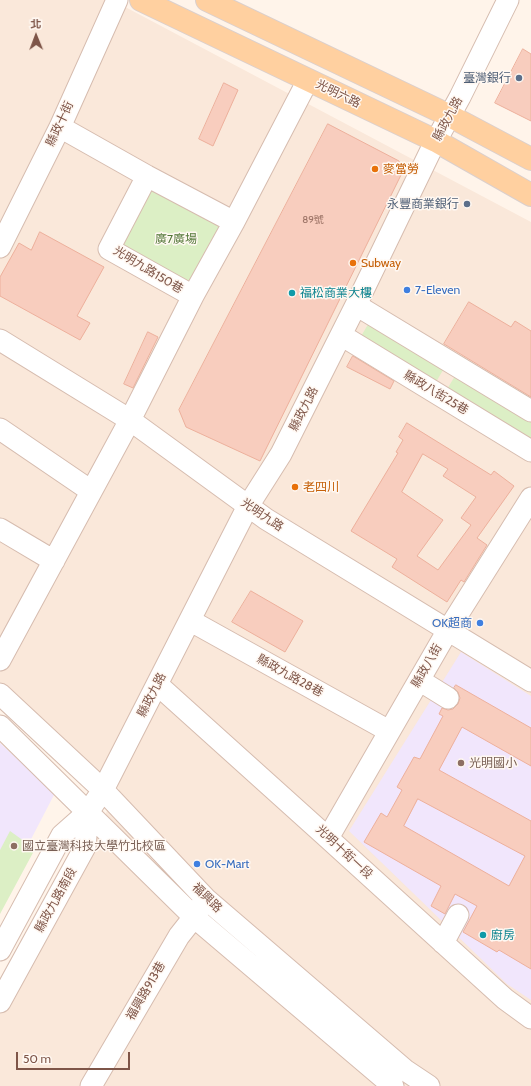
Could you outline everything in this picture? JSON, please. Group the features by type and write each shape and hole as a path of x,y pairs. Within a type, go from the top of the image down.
{"main road":[{"name":"光明六路","path":"141,0 436,142 531,195"},
{"path":"207,0 450,116 531,159"}],"street":[{"name":"縣政十街","path":"0,246 60,126 117,0"},
{"name":"縣政九路","path":"88,812 103,790 158,685 248,506 281,454 508,0"},
{"name":"光明九路150巷","path":"0,660 130,420 193,296 234,222 308,80"},
{"path":"60,126 147,176 234,222"},
{"name":"光明九路150巷","path":"147,176 109,249 193,296"},
{"path":"356,305 531,411"},
{"name":"縣政八街25巷","path":"341,335 531,451"},
{"name":"光明九路","path":"0,340 130,420 266,519 531,681"},
{"path":"0,429 91,491"},
{"name":"縣政八街","path":"328,838 448,630 531,498"},
{"path":"0,530 54,561"},
{"name":"縣政九路28巷","path":"191,621 389,731"},
{"path":"419,680 448,698"},
{"name":"光明十街一段","path":"158,685 287,800 505,999 531,1018"},
{"name":"福興路","path":"0,694 103,790 206,898 405,1070 429,1086"},
{"name":"福興路","path":"0,726 194,917 393,1086"},
{"path":"0,950 62,835 88,812"},
{"name":"縣政九路南段","path":"0,1002 85,847 88,812"},
{"name":"福興路913巷","path":"91,1086 179,936 194,917 206,898"},
{"path":"443,943 458,915"}],"shaded area":[{"path":"0,0 112,0 531,222 531,1086 0,1086 0,1009 119,789 0,686"},
{"name":"光明國小","path":"461,652 531,696 531,1000 507,984 349,831"},
{"name":"國立臺灣科技大學竹北校區","path":"0,743 55,793 0,899"}],"green space":[{"name":"廣7廣場","path":"147,176 234,222 193,296 109,249"},
{"path":"370,321 446,365 436,382 360,338"},
{"path":"458,371 531,415 531,443 446,391"},
{"path":"10,831 35,849 0,914 0,850"}],"building":[{"name":"臺灣銀行","path":"523,49 531,54 531,121 495,103"},
{"path":"224,83 238,90 213,146 199,139"},
{"name":"福松商業大樓","path":"328,124 399,161 401,175 260,461 186,427 179,410"},
{"path":"40,232 104,267 77,316 90,323 80,340 0,296 0,277 19,243 31,250"},
{"path":"469,302 511,327 515,321 531,331 531,397 444,344"},
{"path":"148,332 158,337 133,388 124,384"},
{"path":"353,356 394,381 390,389 347,367"},
{"path":"407,423 491,475 494,471 514,486 477,538 487,545 464,582 461,580 447,602 392,567 397,559 351,531 398,453 396,452 403,440 399,437","holes":["423,454 448,469 443,476 476,497 461,518 471,525 438,570 417,556 443,520 402,492"]},
{"path":"251,591 303,621 285,652 232,622"},
{"path":"456,685 531,728 531,766 462,727 439,770 531,821 531,969 499,950 497,952 463,932 477,906 455,894 445,914 431,906 441,886 364,842 381,813 387,817 402,790 397,787 414,757 420,759 443,716 439,714 442,708 448,710 453,709 458,704 460,698 458,692 454,688","holes":["418,799 525,856 509,886 404,826"]}],"place":[{"name":"臺灣銀行","path":"519,78"},
{"name":"麥當勞","path":"375,169"},
{"name":"永豐商業銀行","path":"467,204"},
{"name":"Subway","path":"353,263"},
{"name":"7-Eleven","path":"407,290"},
{"name":"福松商業大樓","path":"292,293"},
{"name":"老四川","path":"295,487"},
{"name":"OK超商","path":"480,623"},
{"name":"光明國小","path":"461,763"},
{"name":"國立臺灣科技大學竹北校區","path":"14,846"},
{"name":"OK-Mart","path":"197,864"},
{"name":"廚房","path":"483,935"}]}
